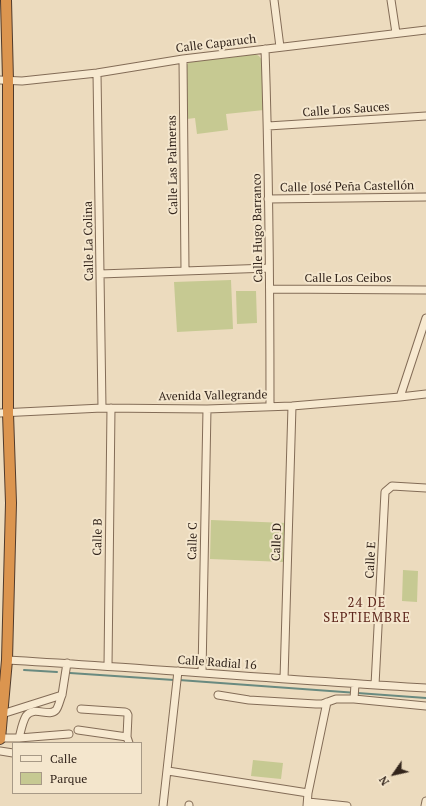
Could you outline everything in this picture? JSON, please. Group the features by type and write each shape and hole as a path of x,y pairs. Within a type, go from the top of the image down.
{"highway":[{"path":"0,738 7,660 11,503 4,413 4,80 6,0"}],"street":[{"path":"274,0 280,47"},
{"path":"391,0 396,33"},
{"name":"Calle Caparuch","path":"4,80 22,81 98,73 183,59 426,30"},
{"name":"Calle Hugo Barranco","path":"265,49 268,126 270,406"},
{"name":"Calle Las Palmeras","path":"183,59 185,270"},
{"name":"Calle La Colina","path":"98,73 102,408"},
{"name":"Calle Los Sauces","path":"268,126 426,116"},
{"name":"Calle José Peña Castellón","path":"268,199 426,197"},
{"path":"100,274 269,268"},
{"name":"Calle Los Ceibos","path":"270,289 426,290"},
{"path":"400,397 426,318"},
{"name":"Avenida Vallegrande","path":"4,413 102,408 207,409 292,406 426,394"},
{"name":"Calle D","path":"284,679 292,406"},
{"name":"Calle B","path":"108,666 111,408"},
{"name":"Calle C","path":"202,673 207,409"},
{"name":"Calle E","path":"375,685 385,492 392,486 426,488"},
{"name":"Calle Radial 16","path":"7,660 284,679 354,692 375,685 426,688"},
{"path":"19,738 27,715 34,711 50,713 56,710 62,695 67,663"},
{"path":"163,806 178,671"},
{"path":"218,695 249,700 316,704 327,702 354,692 426,706"},
{"path":"2,714 62,695"},
{"path":"327,702 307,804 347,806"},
{"path":"78,730 128,740 127,713 80,708"},
{"path":"0,738 69,734"},
{"path":"0,751 12,753"},
{"path":"168,771 308,793"},
{"path":"425,806 426,801"}],"green space":[{"path":"255,54 262,60 264,110 226,114 228,130 197,134 195,118 187,119 186,67 188,63"},
{"path":"231,280 233,329 177,332 174,282"},
{"path":"236,291 256,291 257,323 237,324"},
{"path":"211,520 286,523 284,562 210,559"},
{"path":"403,570 418,571 417,602 402,601"},
{"path":"253,760 283,763 281,779 251,776"}],"waterway":[{"path":"24,670 57,672"},
{"path":"70,673 174,680"},
{"path":"179,680 426,698"}],"district":[{"name":"24 DE SEPTIEMBRE","path":"367,610"}]}
